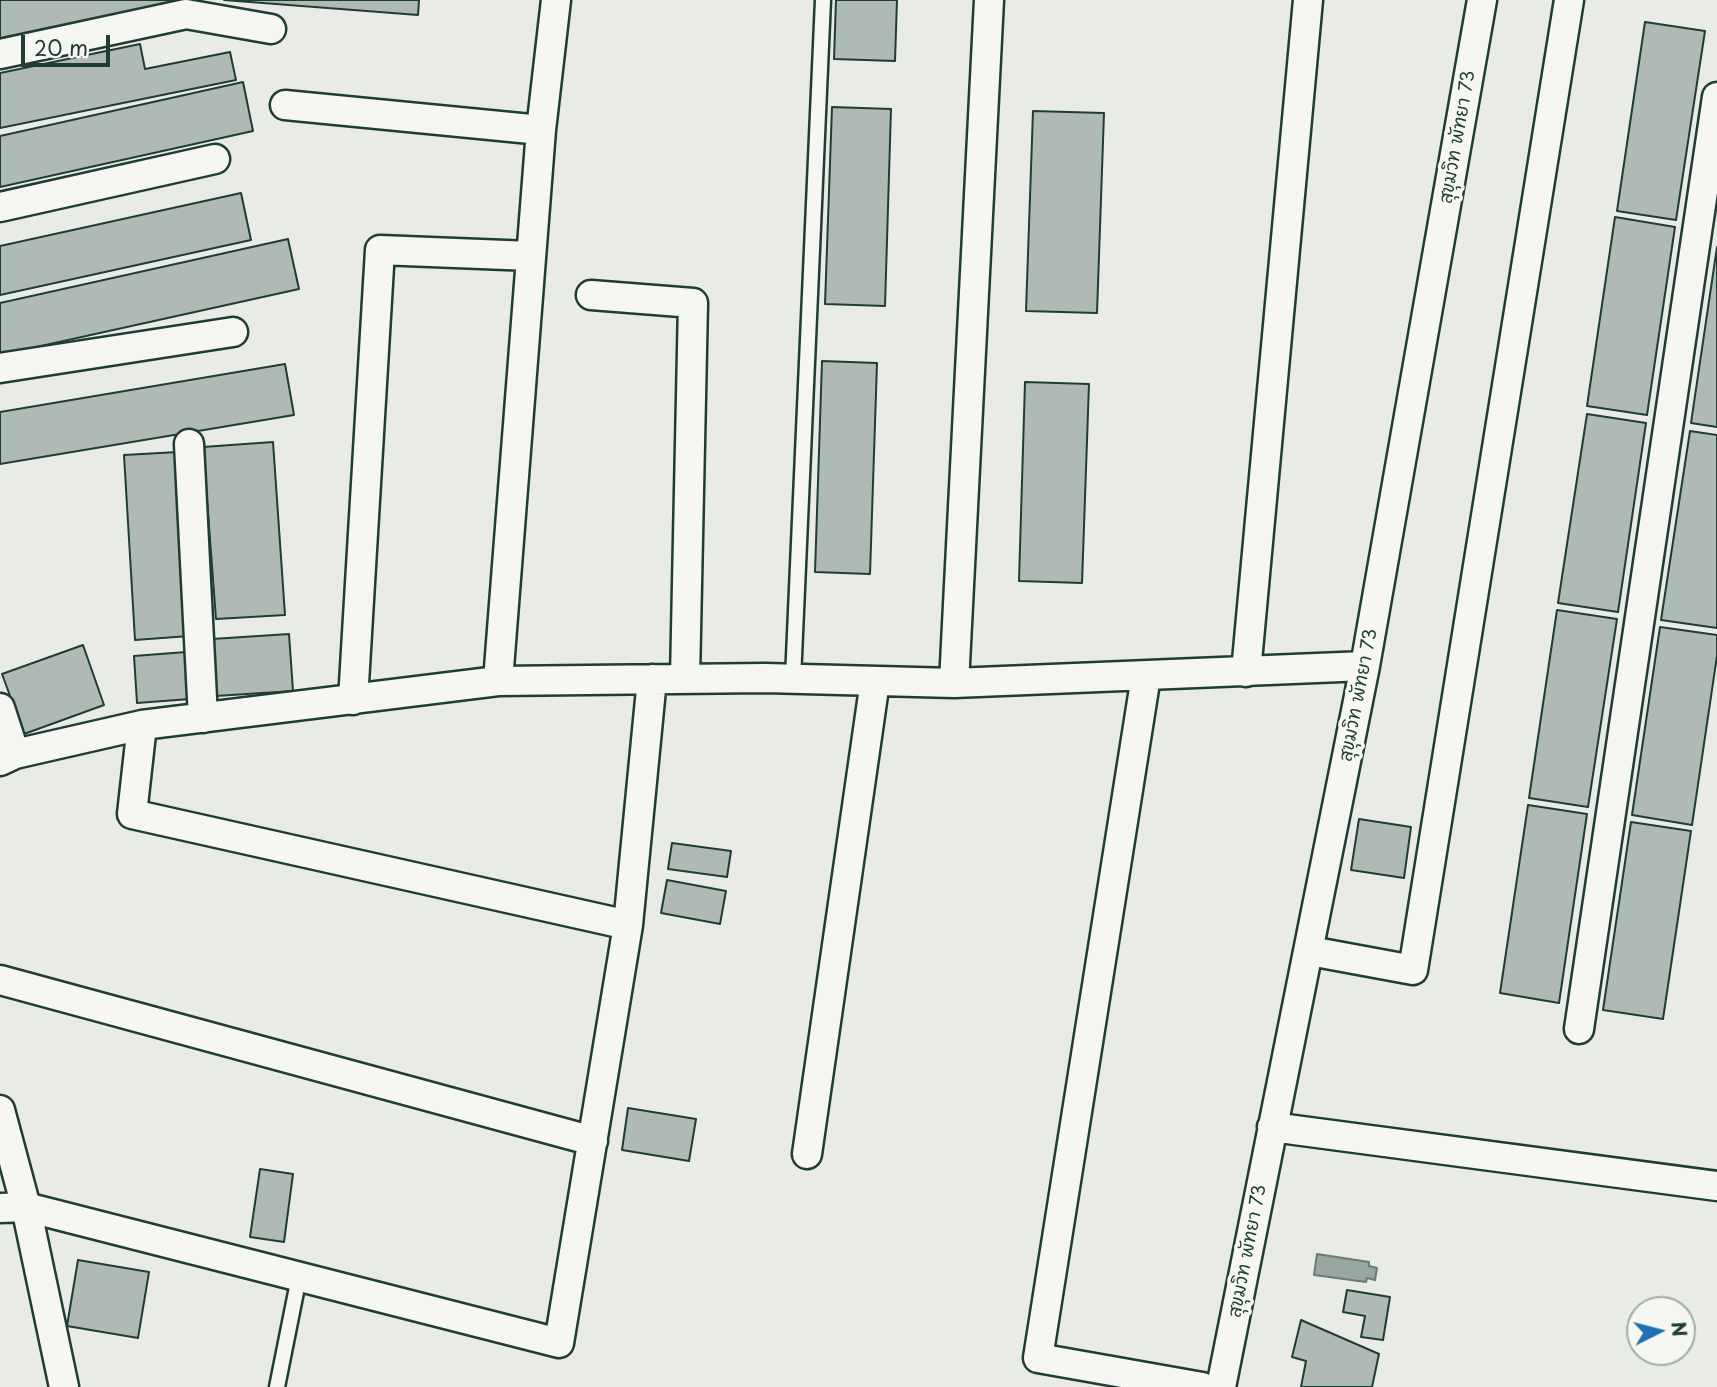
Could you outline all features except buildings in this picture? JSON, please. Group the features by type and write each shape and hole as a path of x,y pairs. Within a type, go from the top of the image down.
{"street":[{"path":"498,681 541,130 556,0"},
{"path":"954,683 989,0"},
{"path":"1246,672 1308,0"},
{"name":"สุขุมวิท พัทยา 73","path":"1221,1387 1366,666 1482,0"},
{"path":"1310,951 1413,970 1569,0"},
{"path":"0,54 186,14 271,29"},
{"path":"1579,1029 1717,97"},
{"path":"285,105 541,130"},
{"path":"0,207 215,159"},
{"path":"353,700 380,250 531,256"},
{"path":"591,295 693,303 685,678"},
{"path":"0,369 233,332"},
{"path":"189,444 203,718"},
{"path":"0,708 8,758 142,725 498,681 685,678 954,683 1366,666"},
{"path":"1146,677 1038,1358 1202,1387"},
{"path":"13,1208 559,1343 628,925 652,679"},
{"path":"807,1154 875,681"},
{"path":"142,725 132,814 628,925"},
{"path":"0,980 593,1141"},
{"path":"0,1110 13,1208 64,1387"},
{"path":"1272,1127 1717,1186"}],"lane":[{"path":"793,679 822,0"},
{"path":"277,1387 299,1277"}],"shaded area":[{"path":"1317,1254 1369,1262 1369,1266 1377,1268 1375,1280 1367,1278 1366,1282 1314,1275"}]}
